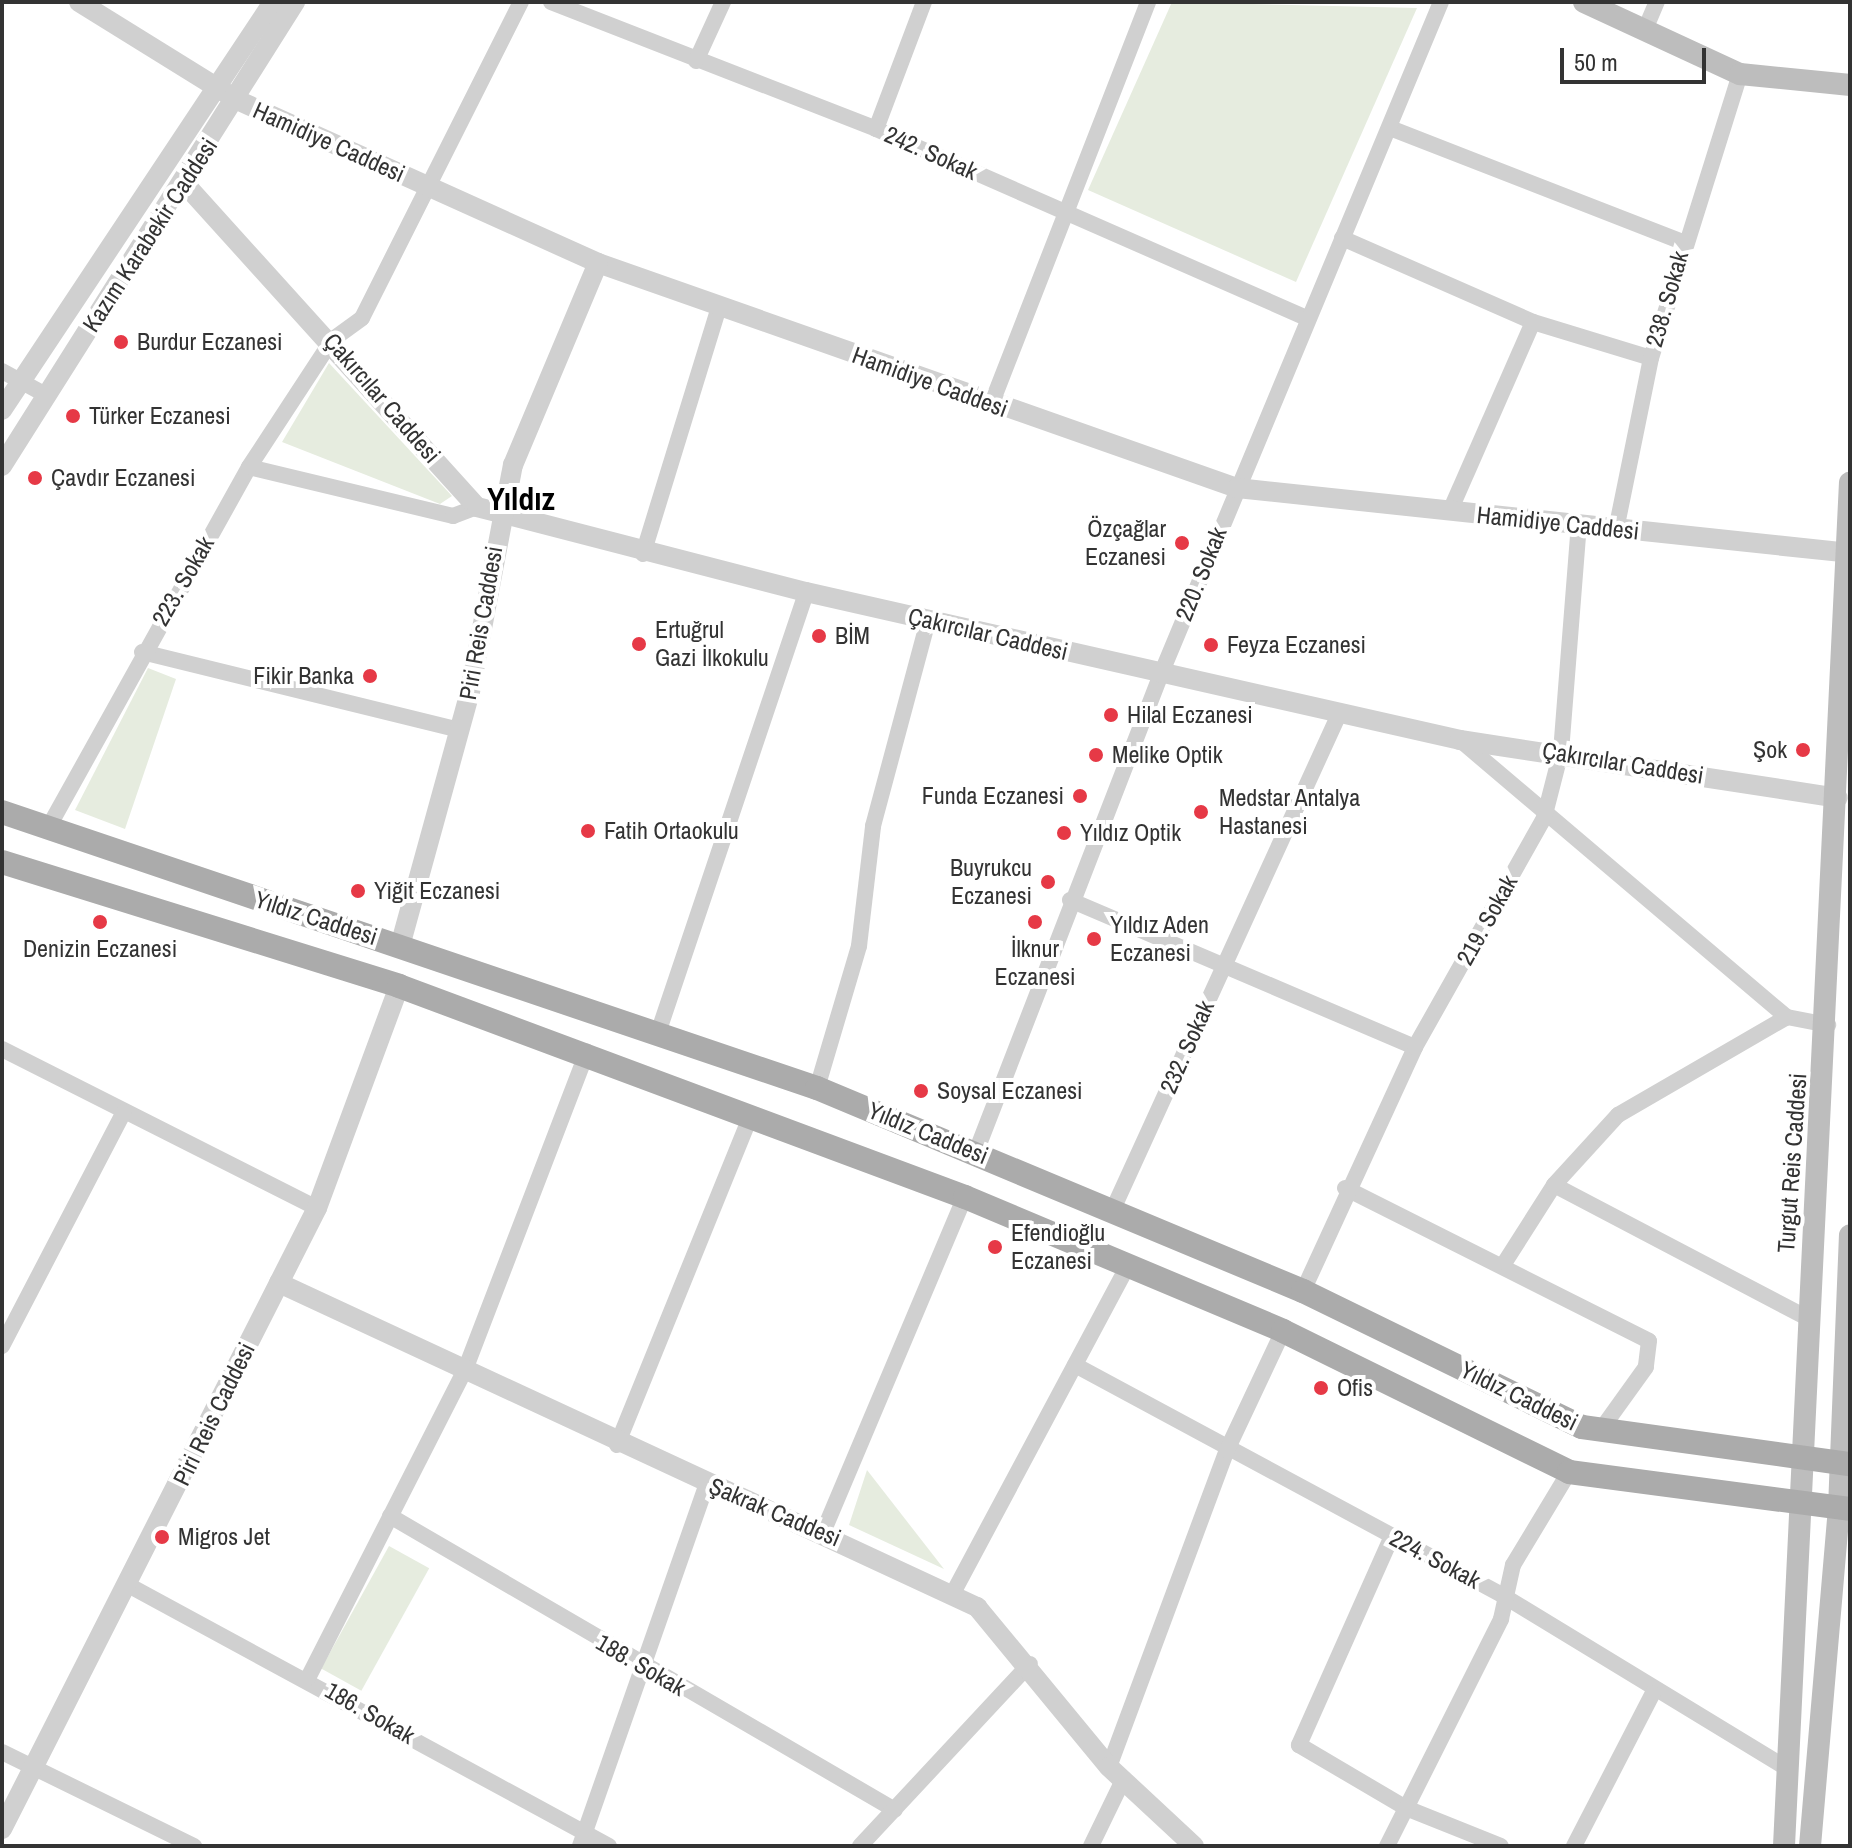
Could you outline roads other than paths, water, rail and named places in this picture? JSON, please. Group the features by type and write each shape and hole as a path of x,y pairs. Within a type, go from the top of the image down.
{"main road":[{"path":"1584,2 1740,74 1850,85"},
{"name":"Turgut Reis Caddesi","path":"1784,1846 1802,1505 1807,1318 1828,1025 1850,483"},
{"name":"Yıldız Caddesi","path":"2,812 47,830 817,1088 1114,1207 1303,1291 1600,1431 1846,1463"},
{"name":"Yıldız Caddesi","path":"2,862 399,986 587,1052 750,1118 965,1197 1283,1331 1569,1472 1802,1505 1845,1508"},
{"path":"1810,1846 1845,1508 1850,1235"}],"street":[{"name":"Hamidiye Caddesi","path":"79,2 237,100 598,263 991,405 1237,488 1847,553"},
{"name":"Kazım Karabekir Caddesi","path":"2,410 11,376 273,2"},
{"name":"Kazım Karabekir Caddesi","path":"2,466 185,184 295,2"},
{"name":"223. Sokak","path":"47,830 142,652 249,467 332,340 362,318 521,2"},
{"name":"242. Sokak","path":"551,2 876,129 1307,318"},
{"path":"696,61 723,2"},
{"path":"876,129 924,2"},
{"path":"991,405 1062,210 1148,2"},
{"name":"220. Sokak","path":"976,1152 1070,900 1161,674 1441,2"},
{"path":"1644,32 1657,2"},
{"name":"238. Sokak","path":"1616,530 1651,358 1683,242 1740,74"},
{"path":"1390,128 1683,242"},
{"name":"Çakırcılar Caddesi","path":"185,184 332,340 477,507 500,516 643,554 928,621 1460,740 1561,752 1838,798"},
{"path":"1342,238 1533,322 1651,358"},
{"name":"Piri Reis Caddesi","path":"400,946 460,730 500,516 513,465 598,263"},
{"path":"643,554 719,307"},
{"path":"1450,511 1533,322"},
{"path":"11,376 46,395"},
{"path":"249,467 453,516 477,507"},
{"name":"219. Sokak","path":"1303,1291 1345,1188 1415,1047 1544,818 1561,752 1579,525"},
{"path":"658,1033 806,592"},
{"path":"817,1088 859,946 873,826 928,621"},
{"path":"142,652 460,730"},
{"name":"232. Sokak","path":"1114,1207 1340,712"},
{"path":"1460,740 1544,818 1787,1017 1828,1025"},
{"path":"1070,900 1222,969 1415,1047"},
{"name":"Piri Reis Caddesi","path":"2,1829 130,1586 317,1208 399,986"},
{"path":"1505,1262 1554,1185 1618,1115 1787,1017"},
{"path":"2,1049 317,1208"},
{"path":"308,1678 465,1370 587,1052"},
{"path":"2,1346 124,1112"},
{"path":"617,1445 750,1118"},
{"path":"1554,1185 1807,1318"},
{"path":"1345,1188 1505,1262 1649,1341 1646,1367 1600,1431"},
{"path":"824,1530 965,1197"},
{"path":"952,1595 1128,1266"},
{"name":"Şakrak Caddesi","path":"279,1283 617,1445 824,1530 977,1607 1030,1664 1116,1773 1194,1846"},
{"path":"1091,1846 1227,1450 1283,1331"},
{"name":"224. Sokak","path":"1075,1365 1227,1450 1502,1595 1653,1693 1787,1768"},
{"path":"1387,1846 1501,1619 1502,1595 1569,1472"},
{"path":"584,1840 647,1669 707,1483"},
{"name":"188. Sokak","path":"390,1516 647,1669 895,1810"},
{"path":"1392,1536 1299,1745 1406,1808 1501,1846"},
{"name":"186. Sokak","path":"130,1586 308,1678 584,1840 609,1846"},
{"path":"860,1846 1030,1664"},
{"path":"1574,1846 1653,1693"},
{"path":"2,1752 194,1846"}],"place":[{"name":"Burdur Eczanesi","path":"121,342"},
{"name":"Türker Eczanesi","path":"73,416"},
{"name":"Çavdır Eczanesi","path":"35,478"},
{"name":"Özçağlar Eczanesi","path":"1182,543"},
{"name":"BİM","path":"819,636"},
{"name":"Ertuğrul Gazi İlkokulu","path":"639,644"},
{"name":"Feyza Eczanesi","path":"1211,645"},
{"name":"Fikir Banka","path":"370,676"},
{"name":"Hilal Eczanesi","path":"1111,715"},
{"name":"Şok","path":"1803,750"},
{"name":"Melike Optik","path":"1096,755"},
{"name":"Funda Eczanesi","path":"1080,796"},
{"name":"Medstar Antalya Hastanesi","path":"1201,812"},
{"name":"Fatih Ortaokulu","path":"588,831"},
{"name":"Yıldız Optik","path":"1064,833"},
{"name":"Buyrukcu Eczanesi","path":"1048,882"},
{"name":"Yiğit Eczanesi","path":"358,891"},
{"name":"Denizin Eczanesi","path":"100,922"},
{"name":"İlknur Eczanesi","path":"1035,922"},
{"name":"Yıldız Aden Eczanesi","path":"1094,939"},
{"name":"Soysal Eczanesi","path":"921,1091"},
{"name":"Efendioğlu Eczanesi","path":"995,1247"},
{"name":"Ofis","path":"1321,1388"},
{"name":"Migros Jet","path":"162,1537"}],"district":[{"name":"Yıldız","path":"521,499"}]}
